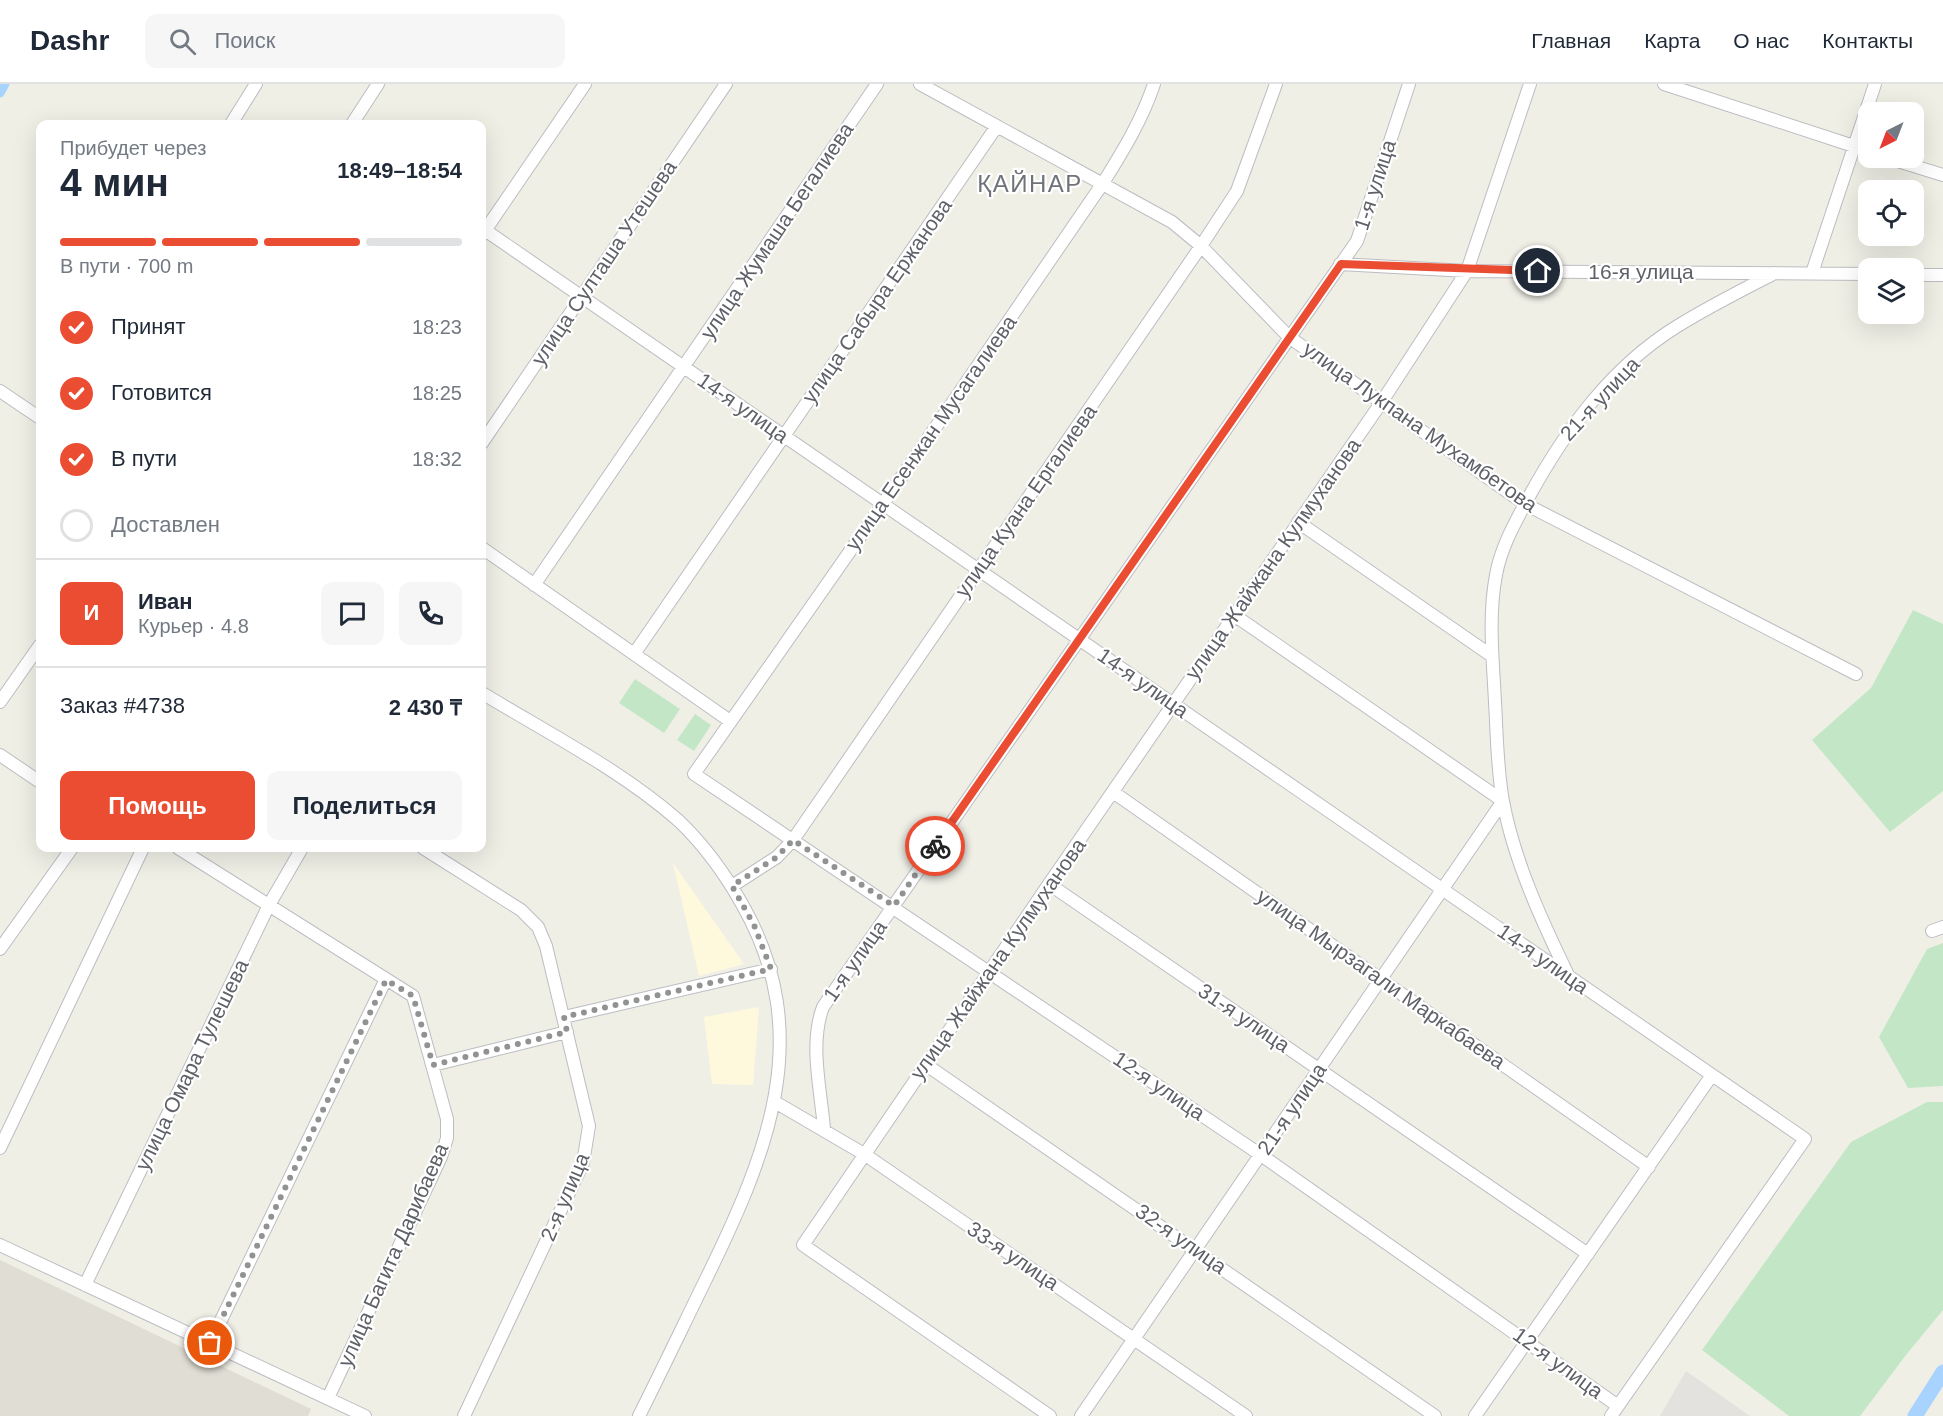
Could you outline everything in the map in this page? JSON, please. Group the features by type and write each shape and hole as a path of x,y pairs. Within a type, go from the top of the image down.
{"street":[{"path":"234,120 256,84"},
{"path":"355,120 378,84"},
{"path":"486,227 585,84"},
{"name":"улица Султаша Утешева","path":"486,437 726,84"},
{"name":"улица Жумаша Бегалиева","path":"534,585 877,84"},
{"name":"улица Лукпана Мухамбетова","path":"920,84 1172,222 1201,246 1289,337 1525,504 1856,674"},
{"name":"улица Есенжан Мусагалиева","path":"694,774 884,504 1103,183 1147,108 1154,84"},
{"name":"1-я улица","path":"824,1129 817,1023 824,1007 1357,241 1409,84"},
{"name":"улица Жайжана Кулмуханова","path":"1050,1416 803,1245 1382,402 1467,271 1530,84"},
{"path":"1664,84 1858,148"},
{"path":"1812,273 1875,84"},
{"name":"улица Куана Ергалиева","path":"732,886 777,857 793,840 1201,246 1237,191 1272,85"},
{"name":"улица Сабыра Ержанова","path":"634,654 997,126"},
{"path":"1920,168 1943,175"},
{"name":"14-я улица","path":"486,233 685,367 1805,1139 1615,1411"},
{"name":"16-я улица","path":"1341,264 1467,271 1858,274"},
{"name":"21-я улица","path":"1569,976 1529,885 1503,801 1492,656 1492,607 1496,574 1508,537 1558,444 1614,378 1674,328 1775,273"},
{"path":"1924,275 1943,275"},
{"path":"0,391 36,415"},
{"path":"1298,522 1492,656"},
{"path":"486,551 730,721"},
{"path":"1234,615 1503,801"},
{"path":"0,702 36,651"},
{"path":"486,695 622,778 669,814 704,847 732,886 754,925 771,969 780,1033 775,1102 763,1148 747,1188 639,1416"},
{"path":"0,755 36,779"},
{"name":"12-я улица","path":"694,774 990,970 1261,1155 1528,1341 1615,1411"},
{"name":"улица Мырзагали Маркабаева","path":"1113,792 1649,1167"},
{"name":"21-я улица","path":"1082,1416 1503,801"},
{"path":"0,949 69,852"},
{"path":"0,1148 141,852"},
{"name":"улица Багита Дарибаева","path":"184,852 413,996 433,1065 447,1119 447,1138 441,1157 328,1398"},
{"name":"улица Омара Тулешева","path":"86,1285 269,905 300,852"},
{"name":"2-я улица","path":"429,852 521,910 538,927 546,946 589,1126 588,1147 583,1163 464,1416"},
{"name":"31-я улица","path":"1049,884 1588,1254"},
{"path":"564,1017 771,969"},
{"path":"210,1343 386,980"},
{"path":"433,1065 567,1032"},
{"name":"32-я улица","path":"926,1064 1435,1416"},
{"path":"1475,1416 1712,1075"},
{"name":"33-я улица","path":"775,1102 864,1154 1246,1416"},
{"path":"0,1245 365,1416"}],"shaded area":[{"path":"673,863 744,964 699,976"},
{"path":"759,1007 753,1085 712,1084 704,1017"},
{"path":"0,1260 311,1409 308,1416 0,1416"},
{"path":"1686,1371 1750,1416 1660,1416"}],"green space":[{"path":"1913,610 1943,624 1943,791 1890,832 1812,740 1871,688"},
{"path":"635,679 680,709 664,733 619,703"},
{"path":"695,714 711,725 694,751 677,740"},
{"path":"1943,943 1943,1086 1908,1088 1879,1037 1927,949"},
{"path":"1927,1102 1943,1102 1943,1310 1860,1416 1789,1416 1702,1350 1851,1142"}],"waterway":[{"path":"0,93 5,84"},
{"path":"1915,1416 1943,1372"}],"way so far":[{"path":"210,1343 386,980 413,996 433,1065 567,1032 564,1017 771,969 754,925 732,886 777,857 793,840 894,906 935,846"}],"district":[{"name":"ҚАЙНАР","path":"1030,184"}],"route":[{"path":"935,846 1341,264 1467,271 1538,271"}]}
